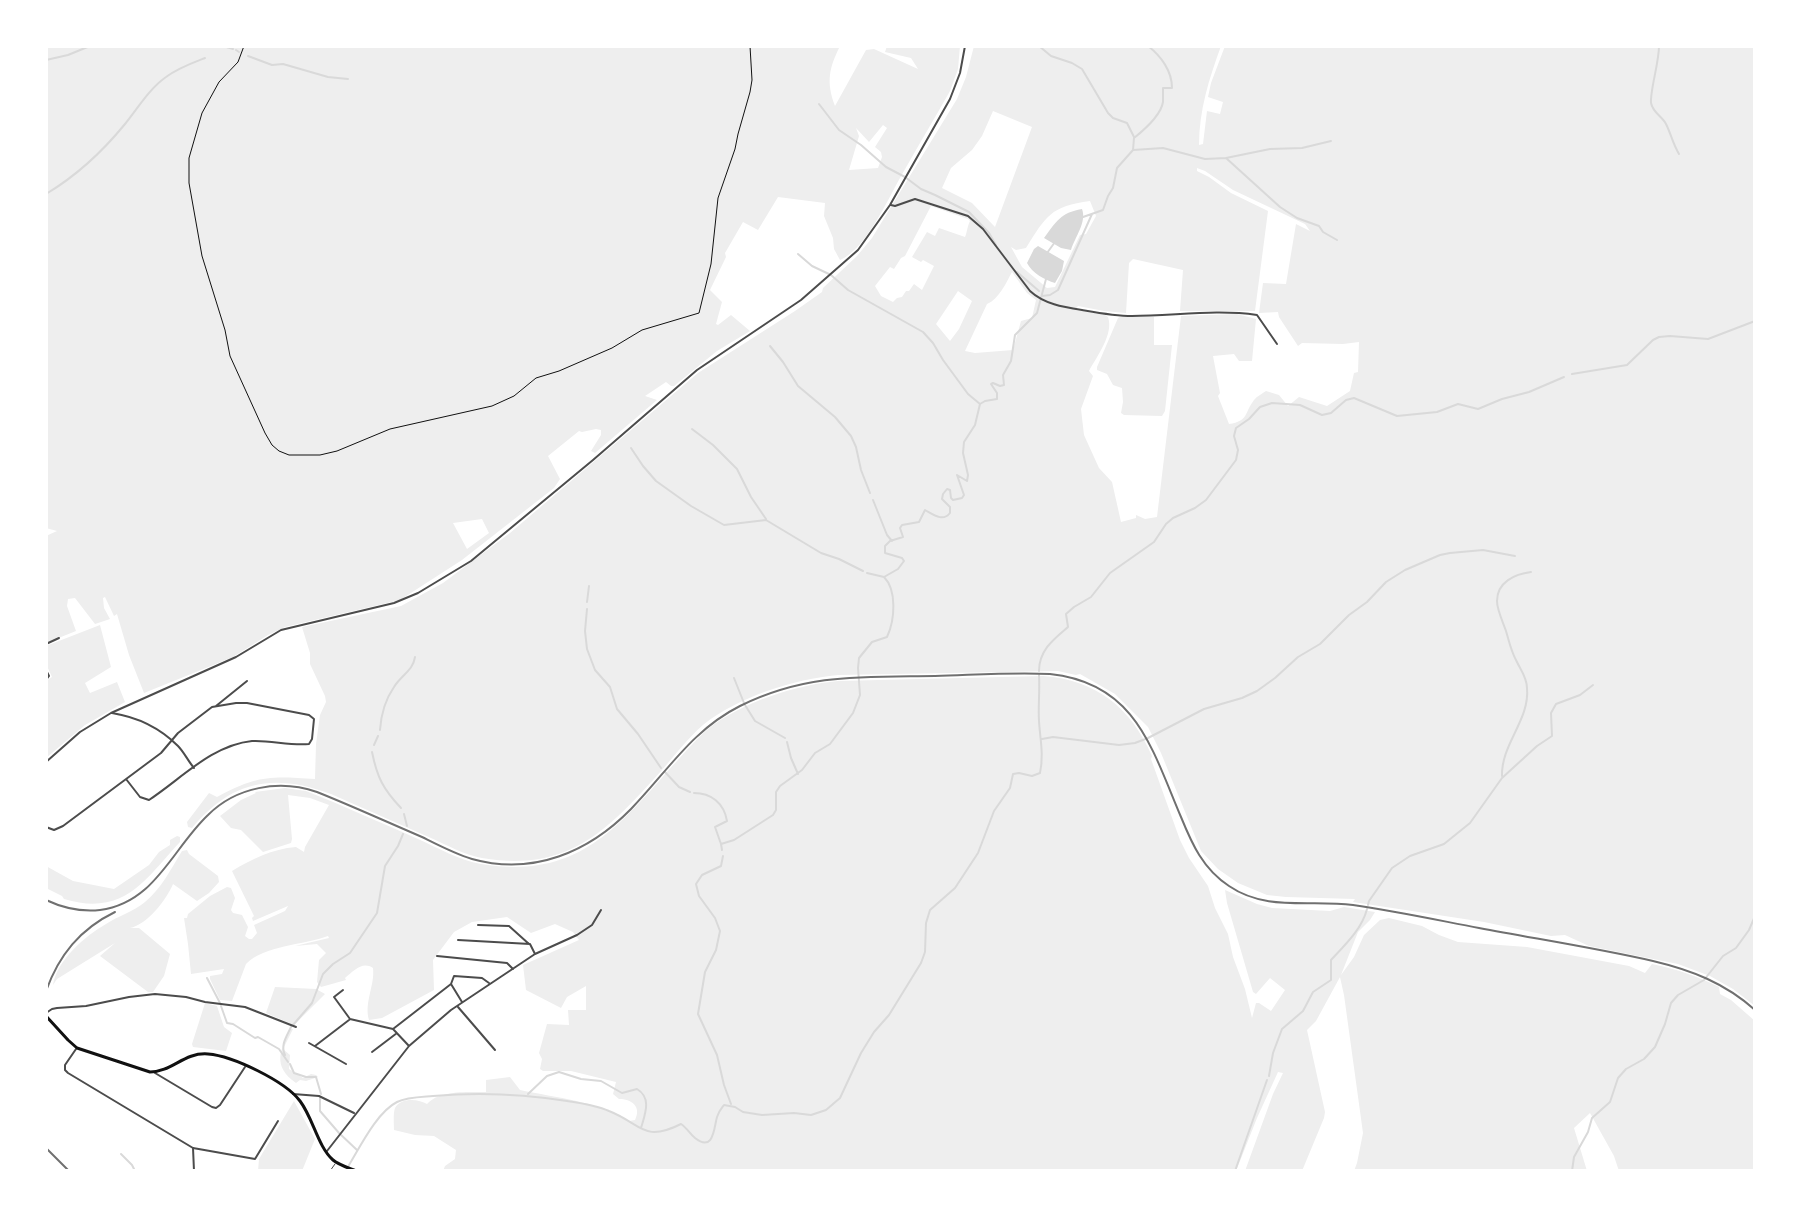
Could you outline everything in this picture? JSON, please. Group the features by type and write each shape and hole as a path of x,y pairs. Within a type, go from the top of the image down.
{"main road":[{"path":"46,1015 77,1048 154,1073 198,1054 219,1056 279,1082 302,1104 327,1152 336,1162 353,1170"}],"street":[{"path":"46,762 86,728 111,713 224,662 287,628 405,599 462,566 572,478 697,370 807,296 864,244 890,205 953,92 965,46"},
{"path":"890,205 915,199 968,216 983,229 1030,291 1050,303 1118,316 1209,312 1257,315 1277,344"},
{"path":"46,644 59,638"},
{"path":"46,670 49,676 46,680"},
{"path":"46,827 54,830 63,826 166,749 178,733 247,681"},
{"path":"231,693 236,703"},
{"path":"126,779 140,797 149,800 222,750 245,742 305,745 312,741 314,721 309,715 252,703 215,706"},
{"path":"111,713 141,721 180,748 194,768"},
{"path":"327,1152 409,1046 458,1006 535,954 592,925 601,910"},
{"path":"478,925 509,926 530,944 535,954"},
{"path":"458,940 530,944"},
{"path":"437,956 507,963 513,969"},
{"path":"393,1029 451,984 454,976 482,978 490,985"},
{"path":"451,984 463,1003"},
{"path":"343,990 334,997 350,1019 393,1029 409,1046"},
{"path":"46,1015 57,1008 155,994 240,1006 296,1027"},
{"path":"458,1006 495,1050"},
{"path":"315,1046 350,1019"},
{"path":"372,1052 397,1033"},
{"path":"309,1043 346,1064"},
{"path":"77,1048 65,1065 68,1073 193,1148 255,1159 278,1121"},
{"path":"154,1073 216,1108 246,1066"},
{"path":"293,1094 319,1096 355,1114"},
{"path":"193,1148 194,1171"}],"lane":[{"path":"330,1171 336,1162"}],"path":[{"path":"244,46 238,62 213,90 202,113 189,158 189,183 202,256 230,356 272,445 289,455 307,456 337,451 406,425 492,406 514,396 536,378 612,348 642,330 699,313 711,264 718,198 750,92 750,46"}],"shaded area":[{"path":"46,46 840,46 830,75 835,106 866,50 874,49 918,69 911,58 885,52 887,46 960,46 958,69 950,91 876,221 850,254 840,260 834,249 824,216 825,203 778,197 758,230 743,222 725,253 726,257 710,290 722,302 716,324 731,315 750,331 717,351 674,386 666,382 645,396 657,400 595,453 591,451 601,430 579,431 548,456 560,479 554,488 462,560 400,600 285,627 233,657 144,693 117,614 114,616 105,597 104,608 110,619 95,624 75,598 68,599 67,606 76,631 46,643 46,536 57,531 46,528","holes":["883,125 887,128 875,147 882,157 878,168 849,170 859,136 856,128 869,142","482,519 489,533 467,549 453,523"]},
{"path":"974,46 1221,46 1206,95 1199,145 1203,144 1207,111 1220,114 1223,102 1208,97 1225,46 1755,46 1755,1006 1710,976 1678,964 1589,946 1565,935 1551,936 1484,922 1353,902 1355,899 1267,895 1238,883 1218,869 1201,851 1148,727 1115,694 1080,674 1058,671 838,675 767,691 733,706 703,725 605,828 585,842 539,859 513,861 469,855 331,794 291,784 255,785 239,791 223,799 192,828 188,827 187,822 209,793 217,797 243,784 264,779 315,779 320,715 326,702 310,664 302,627 401,606 443,583 510,533 698,373 822,292 872,238 957,99","holes":["993,111 1032,127 995,227 972,203 942,188 951,168 972,150","1197,168 1233,190 1305,224 1310,231 1296,224 1286,284 1263,283 1259,313 1278,312 1298,346 1302,343 1359,342 1358,372 1354,373 1350,391 1327,406 1299,397 1288,406 1279,395 1266,391 1254,400 1243,419 1229,424 1218,396 1213,356 1234,354 1239,361 1252,361 1256,319 1237,314 1181,316 1157,517 1145,519 1136,515 1136,518 1121,522 1112,482 1099,468 1084,435 1081,409 1093,376 1089,371 1107,338 1108,317 1075,310 1078,306 1126,313 1129,263 1133,259 1183,270 1180,311 1255,311 1268,211 1231,193","1090,201 1096,216 1086,234 1080,235 1055,287 1047,288 1022,267 1011,247 1016,250 1026,248 1045,220 1066,206","931,206 970,221 965,237 939,228 935,236 927,232 912,257 934,266 922,290 914,284 893,302 881,296 875,286 905,256","1012,272 1036,300 1032,318 1021,321 1013,350 965,351 987,304 999,295","958,291 972,301 950,341 936,324"]},
{"path":"1082,209 1082,224 1071,250 1044,238 1064,215"},
{"path":"1038,246 1064,261 1055,283 1039,276 1027,263"},
{"path":"1120,317 1154,317 1154,345 1172,345 1162,416 1121,413 1122,388 1113,385 1107,374 1097,370"},
{"path":"100,625 111,667 85,683 90,693 117,682 125,702 85,725 46,758 46,681 52,677 46,664 46,646"},
{"path":"1043,676 1080,683 1096,690 1123,711 1144,739 1180,840 1208,886 1228,934 1252,1018 1256,1003 1271,1011 1285,990 1270,978 1256,994 1253,992 1225,890 1272,908 1330,911 1344,907 1375,912 1358,932 1341,975 1364,935 1380,920 1389,918 1422,926 1458,942 1527,947 1629,966 1645,973 1652,964 1678,971 1719,987 1720,994 1755,1021 1755,1171 1619,1171 1590,1113 1574,1128 1587,1171 1354,1171 1363,1133 1340,977 1316,1021 1307,1030 1325,1112 1302,1171 1245,1171 1283,1073 1278,1072 1236,1171 443,1171 455,1159 456,1150 434,1136 394,1130 394,1110 401,1102 415,1100 427,1104 446,1094 486,1092 486,1080 510,1077 520,1090 590,1105 629,1121 635,1120 637,1111 634,1104 613,1094 616,1082 571,1071 540,1069 542,1059 539,1053 547,1024 569,1025 568,1010 586,1010 586,986 567,997 561,1008 526,990 523,965 579,940 573,932 555,924 531,933 507,917 472,922 454,932 433,960 434,990 382,1018 369,1020 373,968 362,966 346,980 321,987 317,982 319,960 326,953 317,944 295,946 328,936 274,949 254,958 246,964 232,1001 220,1000 210,979 210,976 222,974 224,969 191,974 184,918 210,896 231,888 235,898 231,910 242,915 248,927 245,936 252,939 257,933 254,925 285,911 288,906 253,921 254,916 232,871 279,850 296,847 304,852 329,805 288,795 291,843 263,852 241,830 231,828 220,816 255,792 285,788 306,791 473,862 513,867 540,865 565,858 607,833 708,729 770,696 838,681"},
{"path":"177,836 180,842 156,869 131,892 118,899 85,903 64,899 46,888 46,866 73,881 114,889 149,865"},
{"path":"187,850 218,876 219,882 197,901 173,884 156,910 143,922 130,928 139,928 170,954 164,976 153,992 148,992 100,956 115,943 57,979 53,985 60,967 73,950 98,929 136,909 151,897 182,851"},
{"path":"275,987 316,989 325,994 294,1025 266,1013"},
{"path":"205,1003 217,1006 224,1027 232,1033 226,1051 193,1047"},
{"path":"291,1029 283,1049 290,1055 289,1069 303,1078 311,1074 318,1077 296,1083 284,1070 281,1051"},
{"path":"294,1101 315,1139 302,1171 258,1171 259,1159"}],"waterway":[{"path":"46,60 90,46"},
{"path":"223,46 233,49"},
{"path":"1039,46 1051,56 1082,69 1108,113 1127,123 1134,137"},
{"path":"1083,217 1103,210 1113,188 1117,168 1133,150 1134,138 1159,112 1163,88 1172,88 1165,64 1148,46"},
{"path":"1659,46 1651,103 1666,124 1679,154"},
{"path":"248,56 272,65 283,64 328,77 348,79"},
{"path":"46,194 98,153 160,82 180,68 205,58"},
{"path":"819,104 839,130 886,167 921,189 969,212 996,245"},
{"path":"1226,158 1331,141"},
{"path":"1133,150 1163,148 1205,159 1226,158 1280,207 1297,218 1319,226 1337,240"},
{"path":"1042,296 1058,290 1092,214"},
{"path":"1047,253 1055,242"},
{"path":"798,254 848,290 923,332 968,394 980,404"},
{"path":"1017,272 1039,291"},
{"path":"722,850 721,844 734,840 773,815 776,792 780,786 802,770 815,753 830,744 853,713 860,695 859,658 872,642 887,637 892,622 893,597 884,577 898,569 904,561 885,553 885,546 903,537 902,525 919,522 925,510 938,517 947,516 950,507 942,499 947,489 953,500 964,495 957,475 967,481 964,442 975,425 980,404 997,399 991,384 1004,385 1003,375 1011,361 1015,335 1037,313 1046,279"},
{"path":"1572,374 1627,365 1659,337 1708,339 1755,321"},
{"path":"770,346 798,386 835,417 851,436 870,493"},
{"path":"1039,671 1044,651 1068,627 1066,614 1091,597 1110,573 1154,542 1173,518 1206,500 1236,460 1236,428 1260,407 1272,403 1300,405 1322,415 1331,413 1346,400 1354,398 1397,416 1437,412 1458,404 1478,409 1564,377"},
{"path":"692,429 737,469 766,519"},
{"path":"631,448 656,481 724,525 766,520 821,553 863,571"},
{"path":"873,500 892,541"},
{"path":"1042,739 1053,737 1119,745 1148,738 1204,709 1257,691 1298,657 1320,644 1386,582 1405,570 1450,553 1483,550 1515,556"},
{"path":"1502,776 1506,753 1524,711 1527,688 1497,601 1500,589 1508,580 1531,572"},
{"path":"867,573 884,577"},
{"path":"587,602 589,586"},
{"path":"587,609 587,649 595,670 610,687 617,709 661,768"},
{"path":"380,730 388,697 412,666 415,657"},
{"path":"347,1171 376,1122 390,1107 405,1099 500,1094 578,1103 604,1109 650,1132 681,1124 701,1142 710,1141 724,1105 762,1115 811,1115 826,1110 840,1098 861,1053 921,963 930,910 955,888 978,853 994,811 1010,788 1013,774 1032,776 1040,773 1039,675"},
{"path":"734,678 744,703"},
{"path":"1368,905 1392,868 1410,856 1444,844 1470,823 1502,778 1552,736 1551,713 1556,704 1580,695 1593,685"},
{"path":"745,705 755,721 785,738"},
{"path":"374,745 378,736"},
{"path":"787,742 798,774"},
{"path":"372,752 382,782 401,808"},
{"path":"665,772 679,787 690,792"},
{"path":"694,793 711,797 723,809 727,821 715,827 721,844"},
{"path":"404,814 407,826"},
{"path":"293,1025 312,1003 323,974 350,953 377,913 385,866 403,834"},
{"path":"723,856 721,866 702,875 696,884 699,896 715,918 720,931 716,950 705,972 698,1014 717,1055 731,1104"},
{"path":"1269,1076 1282,1029 1303,1011 1313,992 1331,980 1331,960 1357,930 1367,909"},
{"path":"1572,1171 1574,1157 1592,1118 1610,1102 1618,1078 1655,1047 1671,1003 1678,995 1704,980 1723,956 1736,948 1755,916"},
{"path":"207,978 220,1003"},
{"path":"221,1006 227,1023 279,1049 288,1062"},
{"path":"285,1055 284,1044 291,1027"},
{"path":"290,1064 294,1073 316,1077 321,1094"},
{"path":"528,1094 547,1076 559,1072 601,1081 622,1093 637,1089 646,1102 641,1128"},
{"path":"1235,1171 1267,1080"},
{"path":"320,1098 320,1111 357,1150"},
{"path":"121,1154 135,1171"}],"railway":[{"path":"46,900 66,907 100,910 135,897 161,873 195,829 219,805 245,792 273,786 317,792 472,859 495,863 538,862 578,848 615,824 694,739 723,716 765,695 812,682 859,677 1050,674 1079,680 1103,691 1122,705 1149,744 1199,855 1212,872 1243,894 1274,902 1369,907 1653,961 1707,979 1732,992 1755,1010"},
{"path":"46,991 57,966 72,944 91,926 115,912"},
{"path":"46,949 47,981"},
{"path":"46,1148 69,1171"}]}
